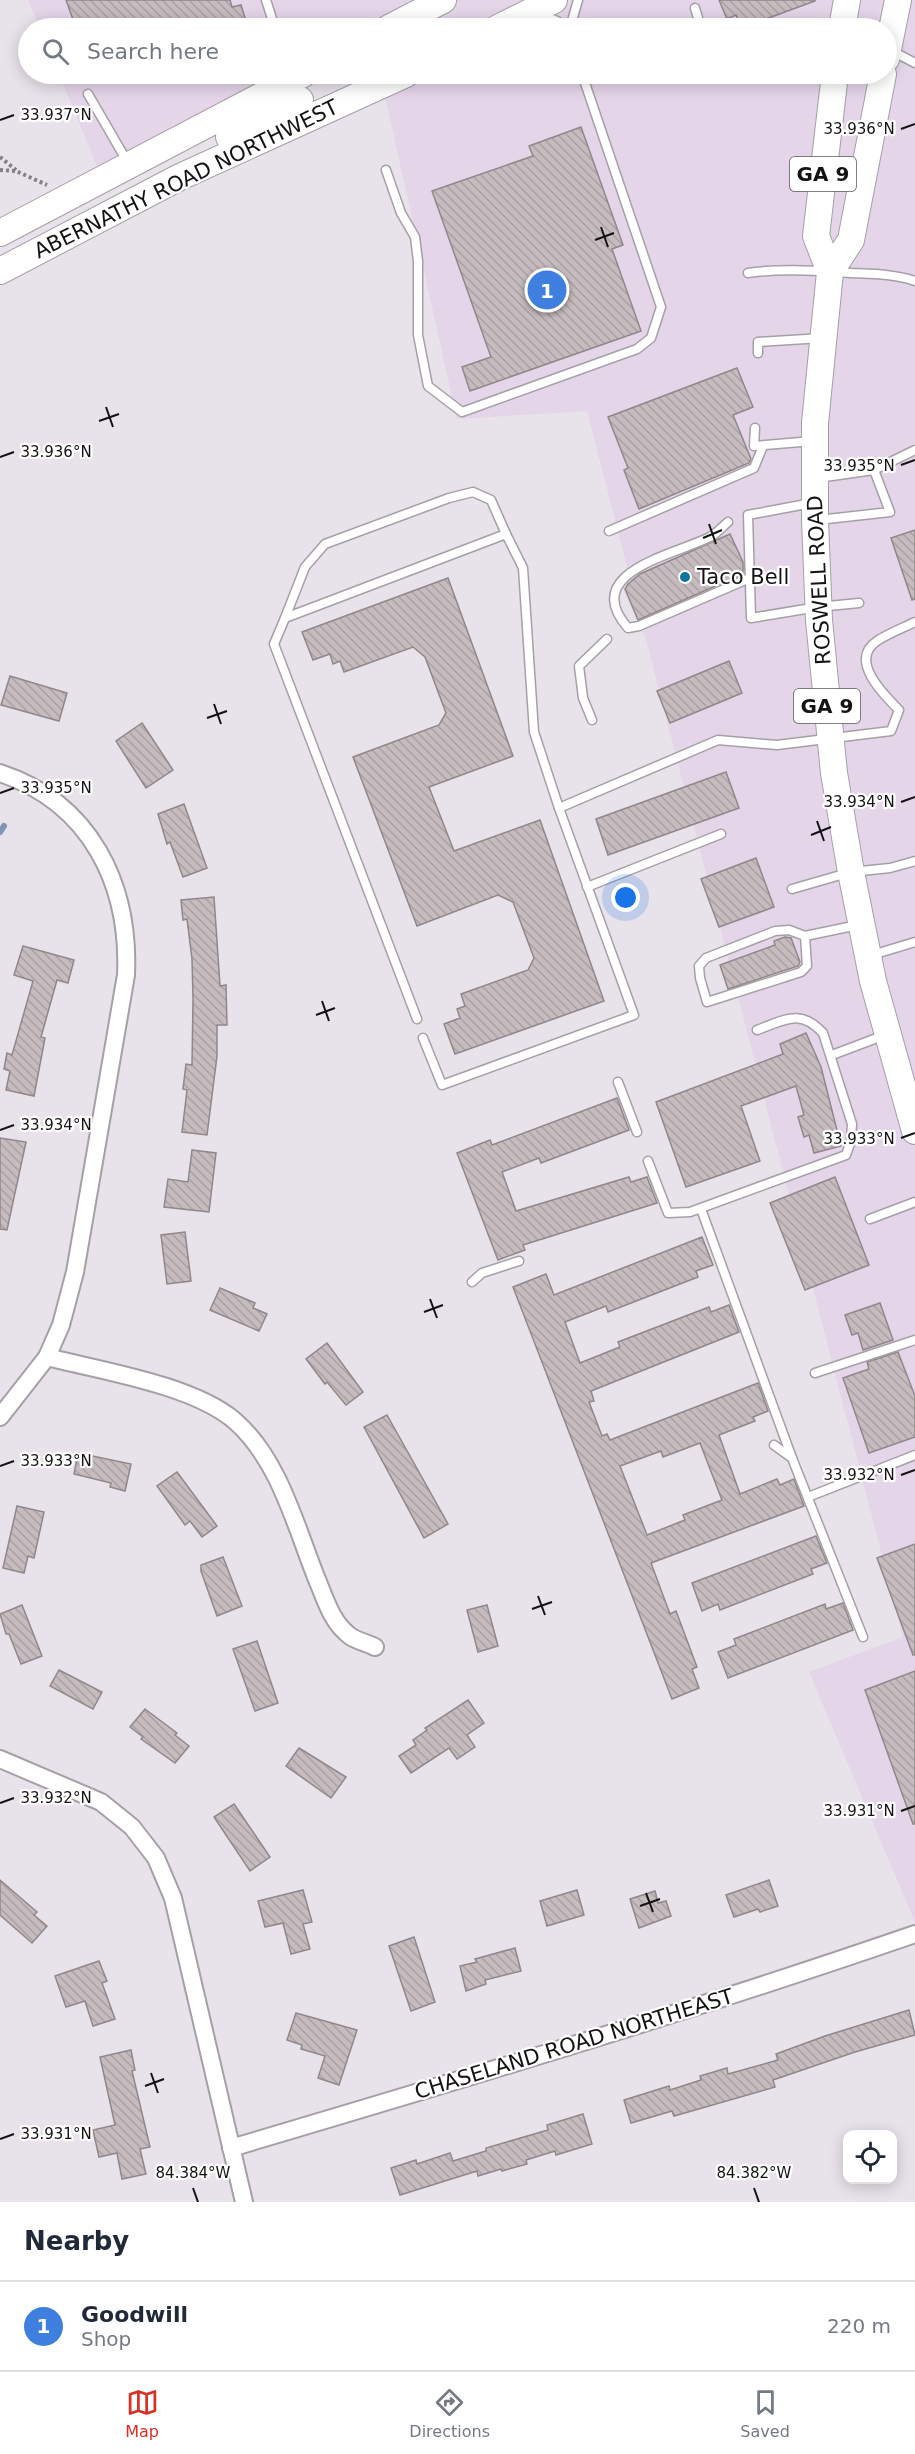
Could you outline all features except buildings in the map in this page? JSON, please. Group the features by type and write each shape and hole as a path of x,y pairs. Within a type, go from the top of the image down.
{"main road":[{"path":"408,18 443,0"},
{"path":"518,18 554,0"},
{"path":"844,18 847,0"},
{"name":"ROSWELL ROAD","path":"894,18 898,0"},
{"name":"ABERNATHY ROAD NORTHWEST","path":"0,233 130,165 298,89 334,84"},
{"name":"ROSWELL ROAD","path":"830,272 816,236 834,84"},
{"name":"ROSWELL ROAD","path":"882,84 851,240 830,272 822,338 815,441 818,607 831,740 851,872 887,1034 913,1118"},
{"name":"ABERNATHY ROAD NORTHWEST","path":"0,271 180,177 298,89"}],"street":[{"path":"0,773 18,779 45,794 70,816 92,842 109,870 119,896 127,948 126,975 75,1272 61,1325 47,1357 0,1417"},
{"path":"47,1357 183,1392 213,1405 235,1421 258,1445 275,1473 332,1616 350,1636 375,1647"},
{"path":"0,1759 101,1802 132,1827 156,1858 173,1898 244,2202"},
{"name":"CHASELAND ROAD NORTHEAST","path":"231,2148 574,2046 790,1977 915,1934"}],"lane":[{"path":"266,0 272,18"},
{"path":"572,18 578,0"},
{"path":"695,8 698,18"},
{"path":"530,12 551,18"},
{"path":"897,62 915,63"},
{"path":"387,170 401,213 415,237 418,261 417,335 428,386 462,411 637,349 651,338 661,307 585,84"},
{"path":"88,94 130,165"},
{"path":"748,273 777,270 830,272 900,276 915,281"},
{"path":"758,353 758,342 822,338"},
{"path":"755,428 754,446 815,441"},
{"path":"609,531 754,468 763,446"},
{"path":"859,603 751,618 748,515 815,500 915,450"},
{"path":"815,500 890,512 874,470"},
{"path":"417,1019 274,644 305,567 325,544 449,498 473,492 491,500 523,568 534,732 634,1016 442,1085 423,1038"},
{"path":"728,522 713,536 623,576 614,590 614,606 619,618 627,628 639,626 750,579"},
{"path":"285,618 506,534"},
{"path":"559,808 718,741 777,745 891,731 899,710 872,678 866,657 876,641 915,622"},
{"path":"592,720 583,698 579,666 607,639"},
{"path":"587,887 722,834"},
{"path":"792,889 851,872 890,868 915,861"},
{"path":"805,936 807,966 801,972 707,1002 699,966 706,958 775,931 789,930 805,936 862,925"},
{"path":"868,956 915,942"},
{"path":"648,1161 668,1214 701,1209 846,1155 851,1142 852,1124 823,1033 813,1022 796,1016 757,1030"},
{"path":"832,1056 887,1034"},
{"path":"618,1082 637,1132"},
{"path":"870,1219 915,1202"},
{"path":"701,1209 792,1458 863,1636"},
{"path":"472,1282 482,1273 519,1261"},
{"path":"815,1373 915,1340"},
{"path":"774,1445 792,1458"},
{"path":"808,1497 915,1455"}],"path":[{"path":"0,157 16,171 52,187"},
{"path":"0,170 16,171"}],"shaded area":[{"path":"28,0 915,0 915,1922 809,1672 903,1637 587,411 457,419 382,84 897,84 897,18 36,18"},
{"path":"63,84 310,84 106,188"}],"waterway":[{"path":"0,832 4,826"}],"place":[{"name":"Goodwill","path":"547,290"},
{"name":"Taco Bell","path":"685,577"}]}
